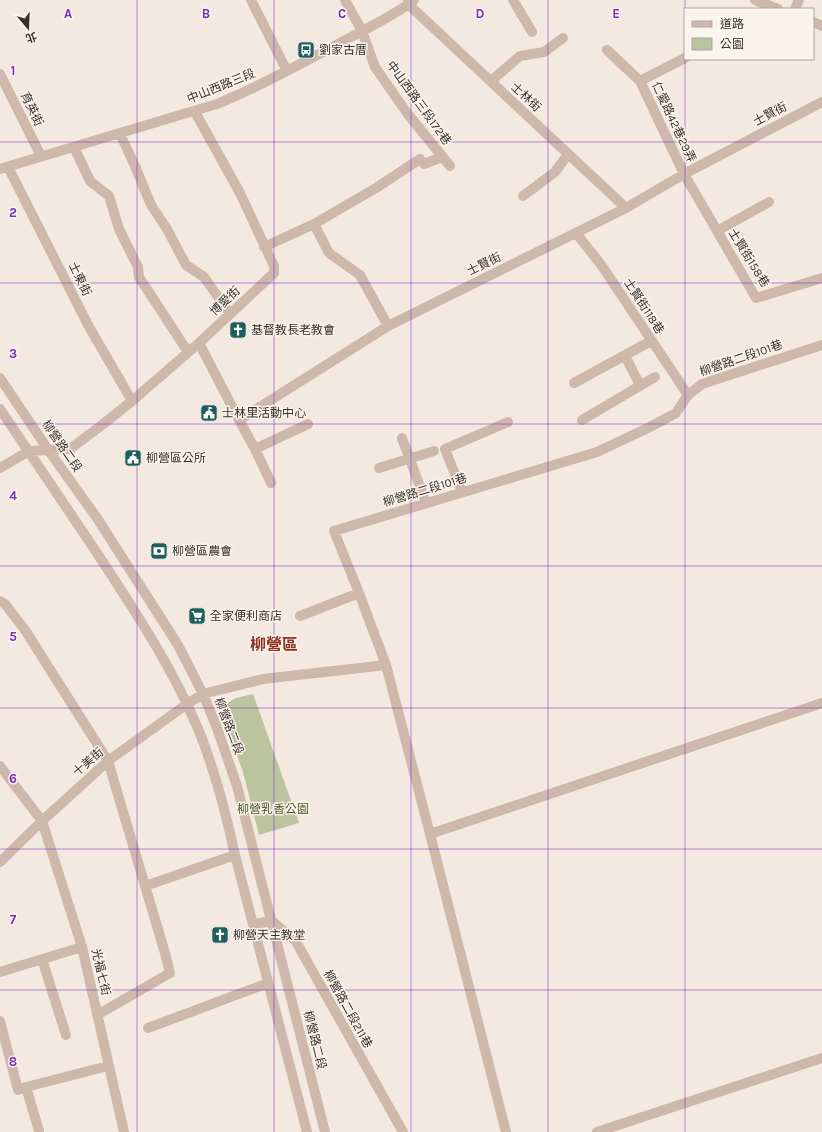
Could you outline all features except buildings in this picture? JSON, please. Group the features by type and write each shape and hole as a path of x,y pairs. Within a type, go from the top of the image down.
{"street":[{"path":"251,0 287,71"},
{"name":"中山西路三段172巷","path":"345,0 362,31 375,67 407,113 450,166"},
{"path":"513,0 532,32"},
{"path":"755,0 774,8"},
{"name":"中山西路三段","path":"4,168 195,112 234,97 362,31 410,1"},
{"name":"士林街","path":"410,1 491,81 626,208"},
{"path":"491,81 520,56 544,52 563,38"},
{"path":"607,50 640,81 684,59"},
{"name":"育英街","path":"0,74 41,156"},
{"name":"仁愛路42巷29弄","path":"640,81 684,174"},
{"path":"0,97 10,94"},
{"name":"士賢街","path":"239,420 388,326 626,208 684,174 822,102"},
{"name":"博愛街","path":"28,451 70,449 132,401 199,343 274,273 274,266 240,193 195,112"},
{"path":"120,134 151,205 167,229 186,265 204,277 230,314"},
{"path":"74,147 90,181 109,196 119,229 138,267 139,277 188,352"},
{"path":"523,196 555,172 568,154"},
{"path":"264,246 314,224 376,188 420,159 424,164 442,157"},
{"name":"士東街","path":"4,168 88,325 132,401"},
{"name":"士賢街158巷","path":"684,174 756,298 822,278"},
{"path":"717,231 769,202"},
{"path":"314,224 329,253 360,275 388,326"},
{"name":"士賢街118巷","path":"576,233 602,266 688,395"},
{"path":"574,383 651,341"},
{"path":"199,343 255,449 271,484"},
{"name":"柳營路二段101巷","path":"506,1132 386,665 334,531 597,452 676,413 688,395 702,384 822,345"},
{"path":"625,356 640,385"},
{"path":"582,420 655,376"},
{"name":"柳營路二段","path":"0,378 49,451 98,518 178,645 203,694 238,786 325,1132"},
{"path":"0,409 114,578 159,649 187,704 199,732 220,793 307,1132"},
{"path":"462,492 445,449 508,422"},
{"path":"255,449 308,424"},
{"path":"402,438 426,503"},
{"path":"0,468 28,451"},
{"path":"379,468 434,451"},
{"path":"300,616 359,593"},
{"path":"0,601 5,604 25,630 108,761 170,974 97,1015"},
{"path":"203,694 263,679 386,665"},
{"name":"十美街","path":"0,862 42,821 108,761 203,694"},
{"path":"430,834 822,703"},
{"name":"光福七街","path":"0,766 42,821 82,947 124,1132"},
{"path":"145,886 235,855"},
{"path":"254,924 272,922"},
{"name":"柳營路二段211巷","path":"272,922 295,940 403,1132"},
{"path":"0,972 82,947"},
{"path":"42,959 66,1035"},
{"path":"148,1028 268,983"},
{"path":"0,1021 18,1090 108,1066"},
{"path":"597,1132 822,1058"},
{"path":"26,1087 39,1131"}],"green space":[{"name":"柳營乳香公園","path":"253,694 299,823 259,835 243,772 220,707 236,698"}],"place":[{"name":"劉家古厝","path":"306,50"},
{"name":"基督教長老教會","path":"238,330"},
{"name":"士林里活動中心","path":"209,413"},
{"name":"柳營區公所","path":"133,458"},
{"name":"柳營區農會","path":"159,551"},
{"name":"全家便利商店","path":"197,616"},
{"name":"柳營天主教堂","path":"220,935"}],"district":[{"name":"柳營區","path":"274,644"}]}
